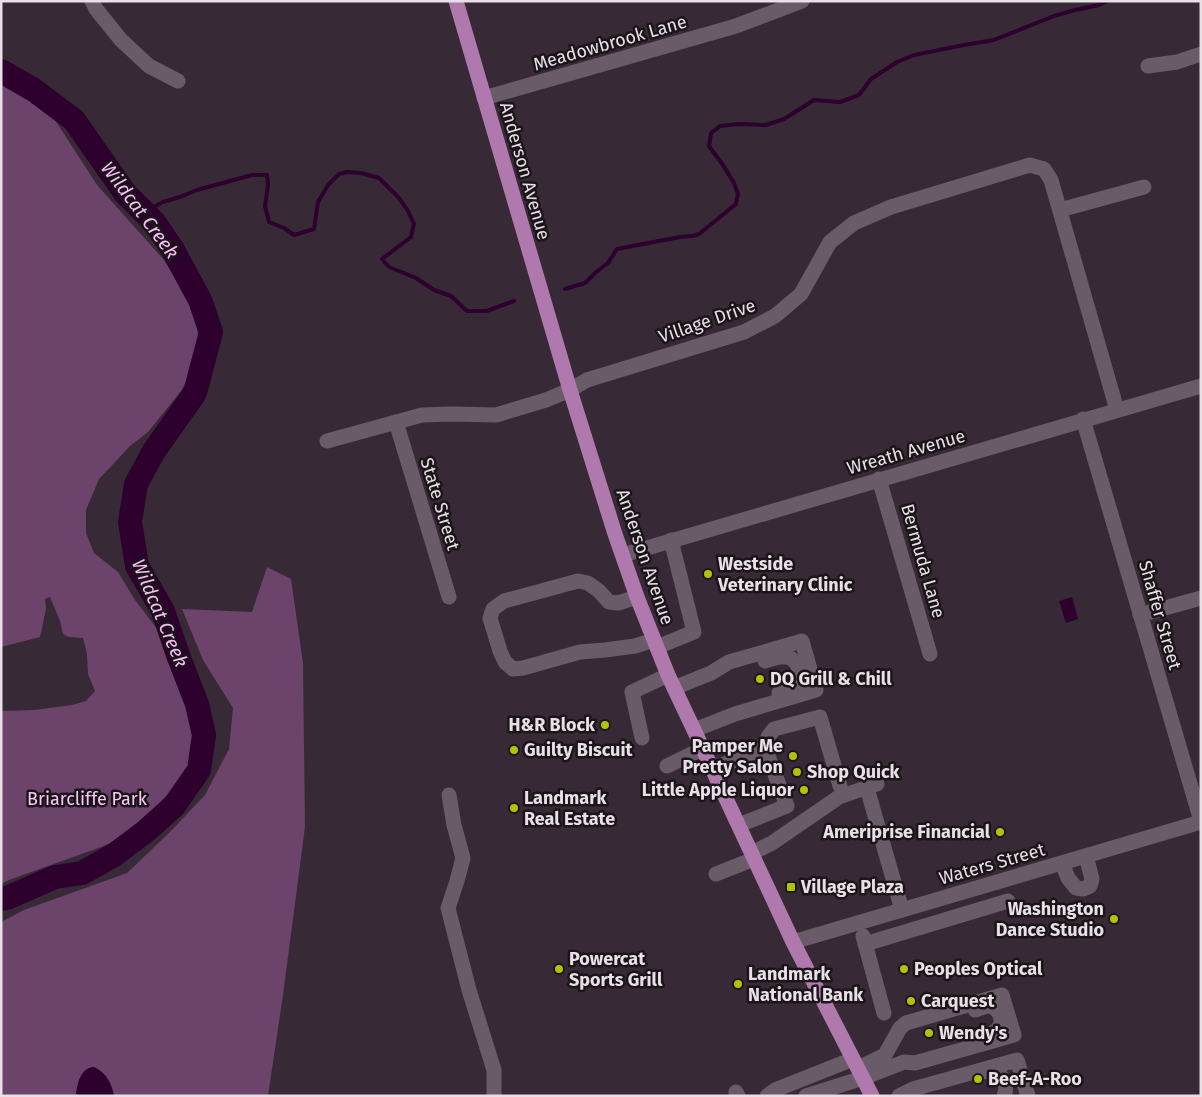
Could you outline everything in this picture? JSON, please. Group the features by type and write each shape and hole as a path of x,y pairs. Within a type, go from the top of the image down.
{"main road":[{"name":"Anderson Avenue","path":"456,1 570,390 637,597 671,681 702,749 794,942 872,1096"}],"street":[{"path":"92,1 96,9 121,40 149,66 178,81"},
{"name":"Meadowbrook Lane","path":"484,98 736,26 802,1"},
{"path":"1148,66 1177,62 1201,54"},
{"name":"Village Drive","path":"328,441 422,415 496,415 546,400 570,390 587,380 744,332 775,316 801,294 830,242 854,223 891,207 1030,165 1044,169 1051,180 1117,410"},
{"path":"1060,210 1144,187"},
{"name":"Wreath Avenue","path":"623,555 1201,386"},
{"name":"Shaffer Street","path":"1083,420 1201,822"},
{"name":"State Street","path":"396,422 449,597"},
{"name":"Bermuda Lane","path":"880,479 930,654"},
{"path":"637,597 618,603 609,602 600,591 588,583 578,581 504,601 493,609 490,618 505,662 513,668 522,668 580,652 656,644 694,632 671,540"},
{"path":"1140,615 1201,598"},
{"path":"642,738 632,692 671,681 734,670 776,658 791,658 797,664 800,678 798,684 793,688 756,700 735,714 694,730"},
{"path":"739,825 787,806 765,748 768,737 774,729 820,717 840,786"},
{"path":"712,769 765,748"},
{"path":"667,766 702,749"},
{"path":"716,874 753,856 838,797 872,786 902,910"},
{"path":"449,795 454,825 463,858 448,908 469,990 494,1070 494,1096"},
{"name":"Waters Street","path":"794,942 1201,822"},
{"path":"1062,863 1068,878 1076,888 1083,889 1090,886 1092,879 1086,856"},
{"path":"865,944 1008,901"},
{"path":"859,922 884,1013"},
{"path":"767,1096 775,1090 858,1068 904,1062 985,1036 999,1028 1001,1020 997,1010 987,1006 897,1032 885,1055 858,1068 806,1096"},
{"path":"899,1096 913,1089 1016,1060 1028,1096"},
{"path":"924,1086 990,1071 1001,1075 1005,1082 1006,1090 1004,1096"}],"green space":[{"name":"Briarcliffe Park","path":"1,83 5,83 55,120 97,185 164,260 187,296 195,315 199,342 196,363 181,391 148,432 130,446 99,479 86,510 86,533 94,553 118,572 135,600 158,630 168,662 178,679 182,679 196,709 195,736 189,768 176,786 124,837 1,884 1,711 35,710 72,705 86,701 95,691 88,674 87,654 83,638 69,637 63,634 50,597 45,599 46,609 40,637 1,647"},
{"path":"267,567 291,579 303,663 305,827 268,1096 114,1096 113,1092 80,1078 76,1096 1,1096 1,922 24,910 127,873 205,795 229,749 233,708 203,660 182,609 252,612"}],"shaded area":[{"path":"1072,597 1078,619 1066,623 1059,601"},
{"path":"94,1067 108,1079 114,1096 76,1096 78,1082 82,1073"}],"waterway":[{"path":"565,289 585,283 608,263 617,249 697,235 736,204 738,194 734,183 709,146 711,133 720,126 739,124 766,125 784,119 814,100 840,102 859,95 871,79 897,62 914,55 994,40 1054,16 1099,5 1107,1"},
{"name":"Wildcat Creek","path":"1,71 34,90 74,120 125,193 154,222 173,250 200,300 211,332 195,393 154,451 136,484 130,522 137,566 163,611 197,704 204,735 199,770 174,806 146,831 114,855 82,873 55,877 1,899"},
{"path":"144,212 163,202 197,190 252,175 267,175 268,185 265,206 269,222 284,228 294,235 314,229 318,202 328,185 339,174 347,172 361,173 379,178 399,198 414,224 411,237 382,259 389,267 416,278 434,290 451,296 467,311 487,311 514,301"}],"place":[{"name":"Westside Veterinary Clinic","path":"708,574"},
{"name":"DQ Grill & Chill","path":"760,679"},
{"name":"H&R Block","path":"605,725"},
{"name":"Guilty Biscuit","path":"514,750"},
{"name":"Pamper Me Pretty Salon","path":"793,756"},
{"name":"Shop Quick","path":"797,772"},
{"name":"Little Apple Liquor","path":"804,790"},
{"name":"Landmark Real Estate","path":"514,808"},
{"name":"Ameriprise Financial","path":"1000,832"},
{"name":"Village Plaza","path":"791,887"},
{"name":"Washington Dance Studio","path":"1114,919"},
{"name":"Powercat Sports Grill","path":"559,969"},
{"name":"Peoples Optical","path":"904,969"},
{"name":"Landmark National Bank","path":"738,984"},
{"name":"Carquest","path":"911,1001"},
{"name":"Wendy's","path":"929,1033"},
{"name":"Beef-A-Roo","path":"978,1079"}]}
